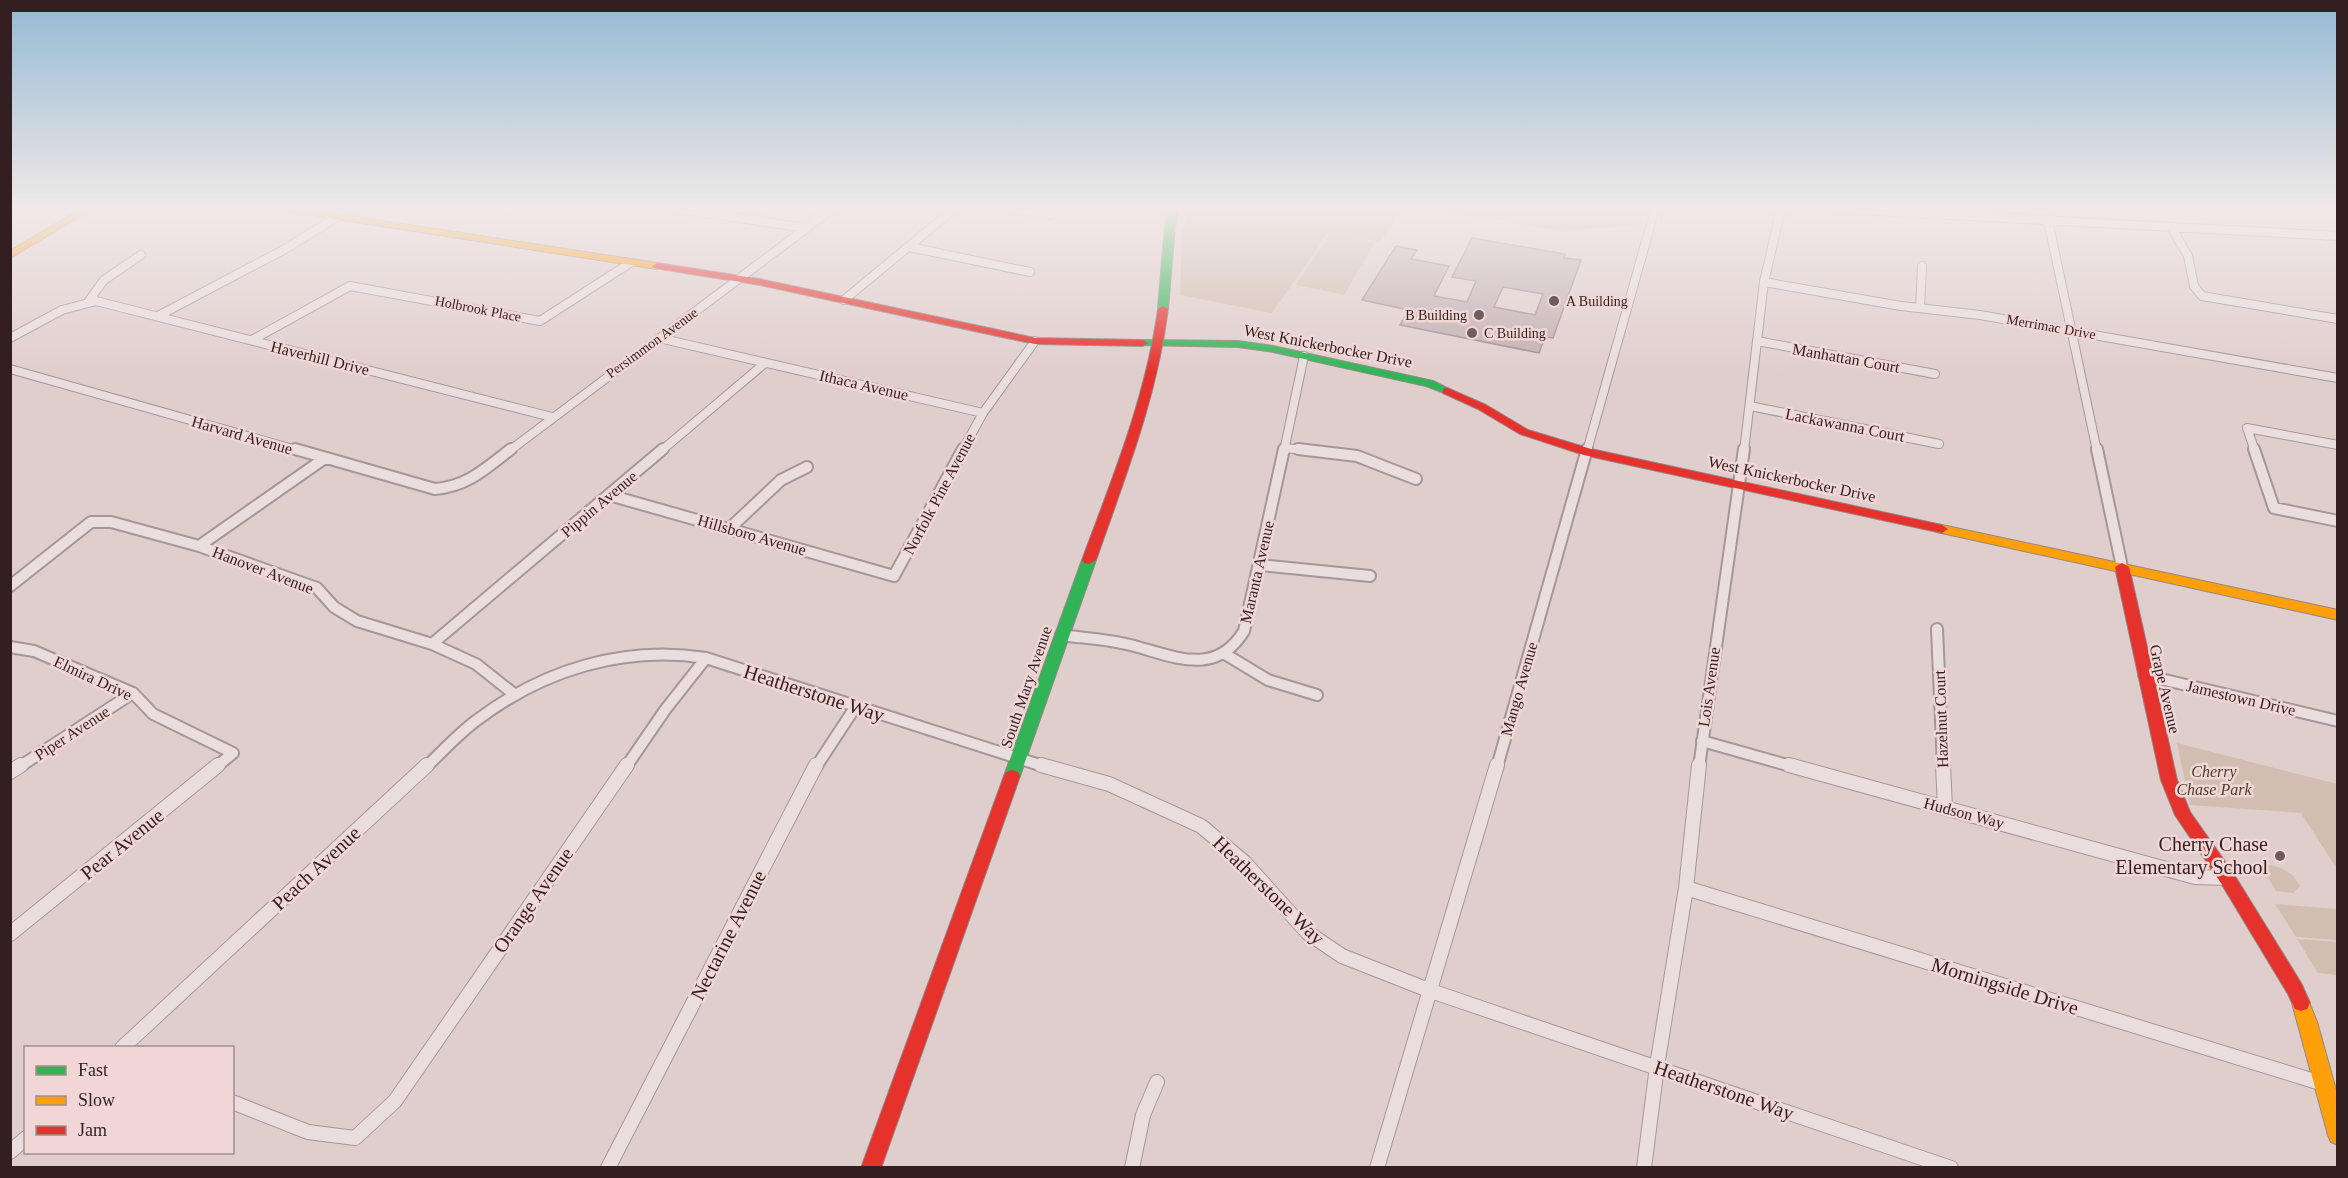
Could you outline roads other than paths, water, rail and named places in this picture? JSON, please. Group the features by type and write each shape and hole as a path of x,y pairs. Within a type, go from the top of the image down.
{"street":[{"path":"10,338 57,312 88,302 91,293 125,264"},
{"path":"158,316 257,264"},
{"name":"Holbrook Place","path":"252,340 350,286 540,321 628,264"},
{"name":"West Knickerbocker Drive","path":"636,264 844,300 1035,341 1238,344 1304,356 1430,383 1482,407 1524,432 1588,452 2337,615"},
{"name":"Persimmon Avenue","path":"473,478 760,264"},
{"path":"844,300 887,264"},
{"path":"990,264 1030,273"},
{"name":"South Mary Avenue","path":"871,1167 1135,435 1160,343 1167,264"},
{"name":"Mango Avenue","path":"1377,1167 1431,991 1588,452 1640,264"},
{"name":"Lois Avenue","path":"1644,1167 1657,1066 1686,888 1702,741 1768,264"},
{"name":"Grape Avenue","path":"2057,264 2144,675 2169,780 2183,815 2227,878 2295,989 2308,1022 2337,1135"},
{"path":"2190,264 2194,286 2202,296 2337,319"},
{"path":"1920,308 1922,266"},
{"name":"Merrimac Drive","path":"1764,282 1920,308 1980,315 2337,378"},
{"name":"Haverhill Drive","path":"88,302 103,302 552,417"},
{"name":"Ithaca Avenue","path":"659,338 983,413"},
{"path":"983,413 1035,341"},
{"name":"Manhattan Court","path":"1757,341 1935,374"},
{"name":"Maranta Avenue","path":"1225,654 1236,644 1244,631 1286,448 1304,356"},
{"name":"Pippin Avenue","path":"432,644 765,363"},
{"name":"Harvard Avenue","path":"10,369 435,489 454,488 473,478"},
{"name":"Lackawanna Court","path":"1750,406 1939,444"},
{"name":"Norfolk Pine Avenue","path":"894,576 983,413"},
{"path":"2337,445 2247,428 2274,508 2337,521"},
{"path":"1286,448 1357,456 1416,479"},
{"path":"200,546 326,458"},
{"path":"729,529 781,480 807,467"},
{"name":"Hillsboro Avenue","path":"609,495 894,576"},
{"name":"Hanover Avenue","path":"10,586 91,522 111,522 200,546 317,588 334,607 357,621 432,644 476,664 514,694"},
{"path":"1260,565 1370,576"},
{"name":"Hazelnut Court","path":"1937,629 1945,808"},
{"path":"1061,635 1125,644 1181,660 1203,659 1225,654 1265,681 1286,689 1317,694"},
{"name":"Elmira Drive","path":"10,647 34,651 133,693 153,714 233,753"},
{"name":"Heatherstone Way","path":"514,694 584,666 628,656 667,653 706,658 1019,759 1109,784 1201,826 1244,862 1308,933 1342,956 1431,991 1951,1167"},
{"name":"Orange Avenue","path":"234,1103 308,1132 355,1138 395,1101 665,710 706,658"},
{"name":"Jamestown Drive","path":"2144,675 2337,721"},
{"name":"Piper Avenue","path":"10,772 133,693"},
{"name":"Peach Avenue","path":"123,1046 476,721 514,694"},
{"name":"Nectarine Avenue","path":"608,1167 818,762 856,706"},
{"name":"Hudson Way","path":"1702,741 2195,877 2227,878"},
{"name":"Pear Avenue","path":"10,934 233,753"},
{"name":"Morningside Drive","path":"1686,888 2324,1084"},
{"path":"1132,1167 1143,1115 1157,1082"},
{"path":"10,1152 24,1139"}],"place":[{"name":"A Building","path":"1554,301"},
{"name":"B Building","path":"1479,315"},
{"name":"C Building","path":"1472,333"},
{"name":"Cherry Chase Elementary School","path":"2280,856"}],"park label":[{"name":"Cherry Chase Park","path":"2214,780"}]}
